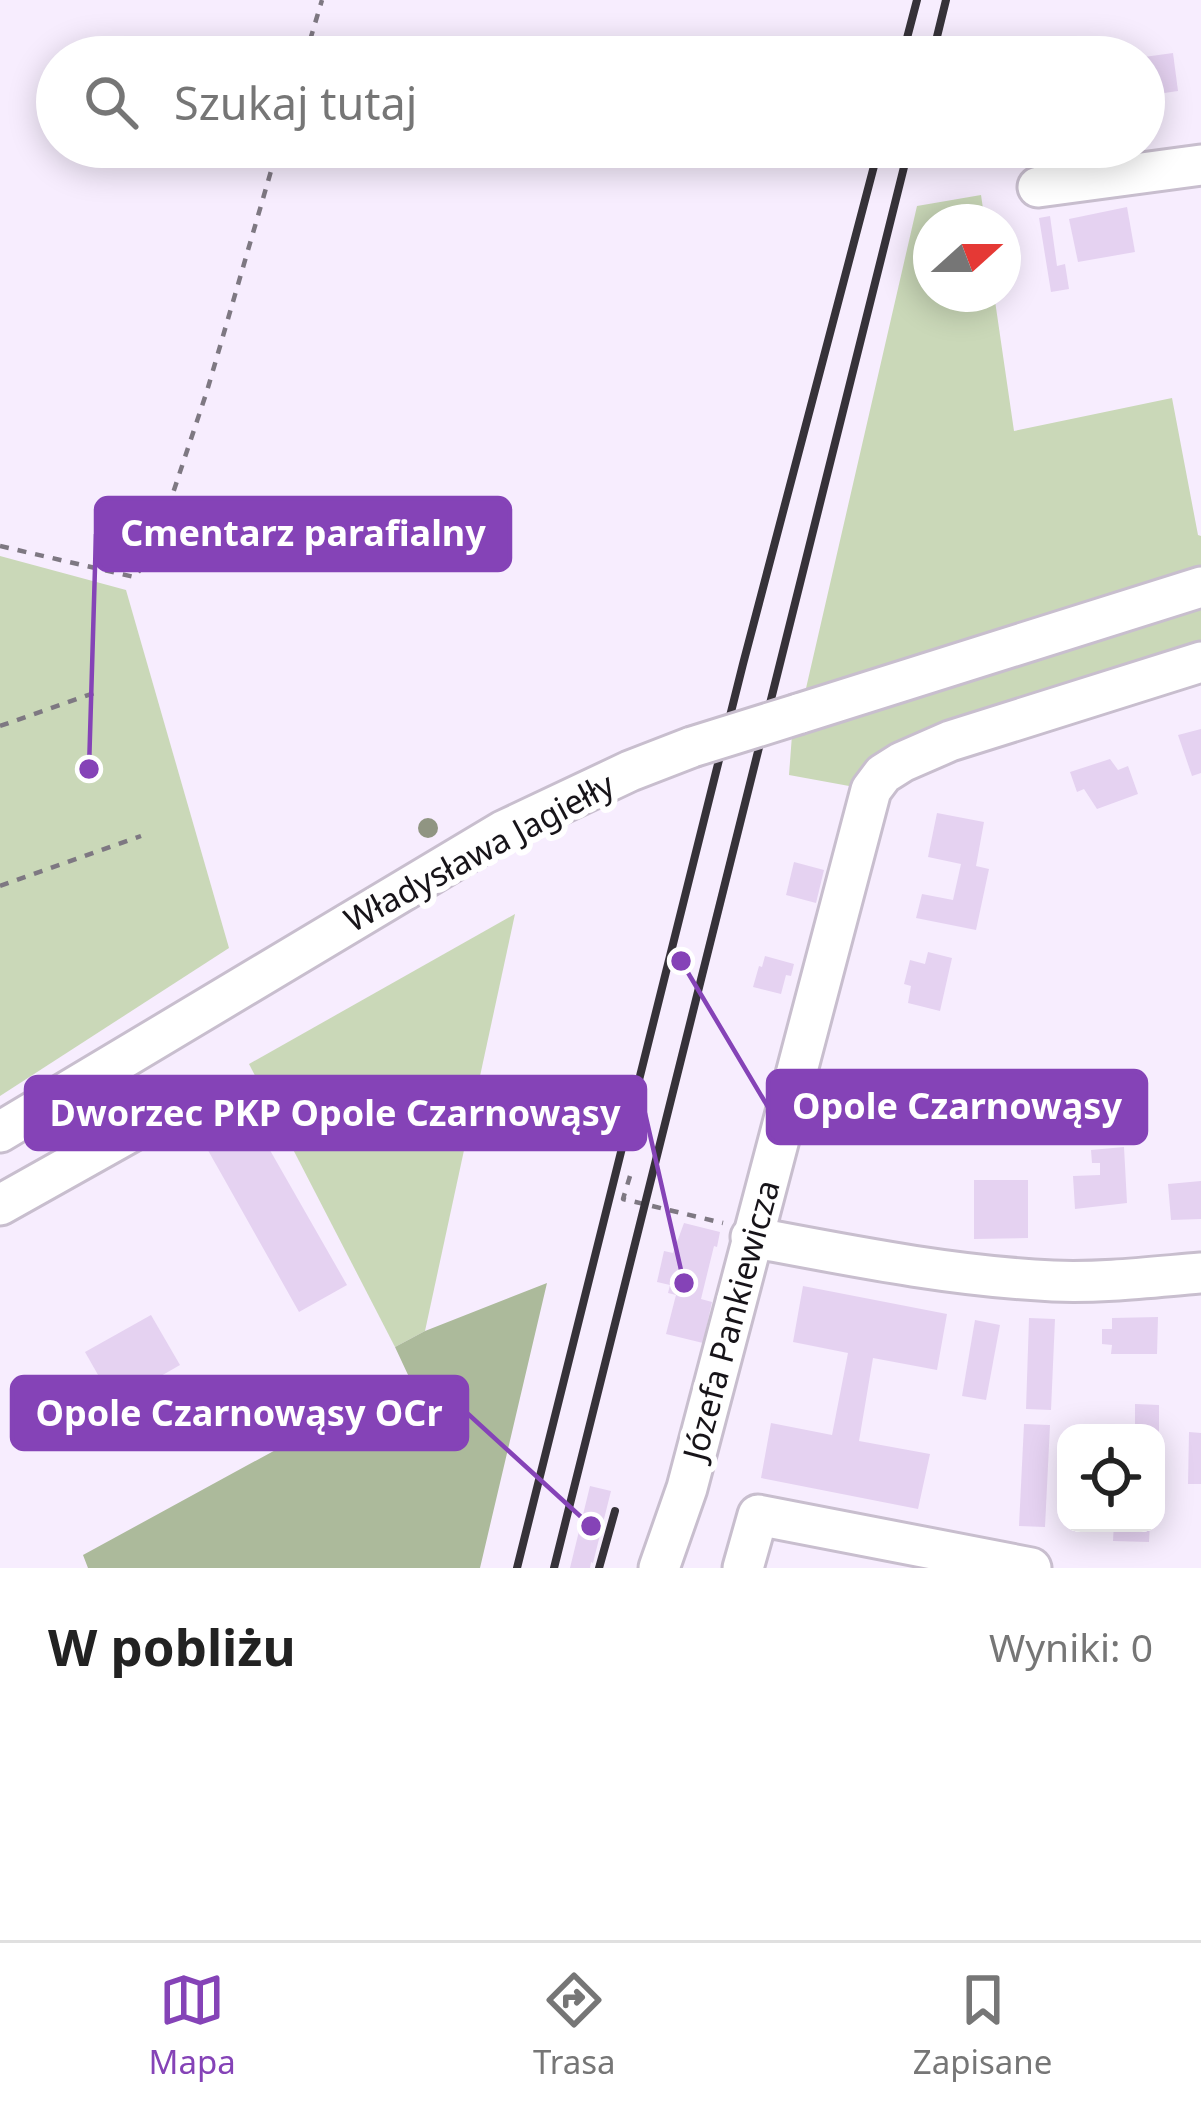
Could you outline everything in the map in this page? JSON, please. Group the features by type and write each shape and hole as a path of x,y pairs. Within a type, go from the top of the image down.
{"street":[{"path":"1037,187 1201,165"},
{"name":"Władysława Jagiełły","path":"0,1132 434,869 610,780 692,747 1201,586"},
{"name":"Józefa Pankiewicza","path":"659,1568 687,1488 871,790 883,774 902,762 950,741 1201,662"},
{"path":"0,1205 182,1103"},
{"path":"752,1238 990,1277 1059,1281 1201,1273"},
{"path":"743,1568 758,1515 1031,1568"}],"path":[{"path":"311,36 322,0"},
{"path":"0,546 134,577 152,556 207,391 272,168"},
{"path":"0,726 98,692"},
{"path":"0,886 141,836"},
{"path":"630,1176 623,1199 740,1226 752,1238"}],"green space":[{"path":"981,195 982,204 929,204"},
{"path":"913,223 913,312 997,312 1014,431 1172,398 1201,536 1201,662 871,790 789,775 792,735"},
{"path":"0,556 126,590 229,948 0,1096"},
{"path":"515,914 425,1331 395,1347 249,1064"},
{"path":"547,1283 480,1568 88,1568 83,1555 409,1377 395,1347"}],"building":[{"path":"1173,53 1178,91 1165,93 1165,54"},
{"path":"1127,207 1135,252 1078,262 1069,219"},
{"path":"1050,216 1057,266 1065,264 1069,289 1051,292 1039,218"},
{"path":"1201,729 1201,773 1192,776 1178,735"},
{"path":"1110,759 1118,770 1128,766 1138,794 1097,809 1084,789 1077,792 1070,772"},
{"path":"937,813 984,822 976,866 989,869 976,930 916,918 922,894 953,900 961,864 928,857"},
{"path":"794,862 824,870 816,903 786,895"},
{"path":"928,952 952,958 940,1011 908,1003 911,986 904,984 910,960 925,964"},
{"path":"765,956 794,964 781,994 753,987"},
{"path":"243,1103 347,1285 299,1312 196,1129"},
{"path":"1124,1147 1127,1203 1075,1209 1073,1176 1100,1175 1100,1163 1092,1163 1091,1150"},
{"path":"974,1180 1028,1180 1028,1238 974,1239"},
{"path":"1201,1181 1201,1219 1171,1220 1168,1184"},
{"path":"684,1223 720,1232 701,1299 712,1302 703,1343 666,1334 676,1295 668,1293 670,1285 657,1282 664,1251 673,1253"},
{"path":"803,1286 947,1314 937,1370 873,1358 859,1441 930,1454 918,1509 761,1478 771,1423 832,1435 848,1353 793,1342"},
{"path":"151,1315 180,1365 114,1403 85,1352"},
{"path":"1158,1317 1157,1354 1111,1354 1112,1345 1102,1344 1102,1329 1112,1329 1112,1318"},
{"path":"1029,1318 1055,1319 1051,1410 1026,1409"},
{"path":"975,1320 1000,1325 986,1400 962,1396"},
{"path":"1135,1404 1159,1405 1159,1424 1135,1424"},
{"path":"1024,1424 1050,1425 1045,1527 1019,1526"},
{"path":"1189,1432 1201,1433 1201,1484 1188,1484"},
{"path":"590,1486 611,1491 593,1563 590,1568 570,1568"},
{"path":"1114,1532 1150,1532 1149,1542 1113,1541"}],"railway":[{"path":"908,36 917,0"},
{"path":"937,36 946,0"},
{"path":"517,1568 743,664 873,168"},
{"path":"554,1568 904,168"},
{"path":"599,1568 615,1511"}],"place":[{"name":"Cmentarz parafialny","path":"89,769"},
{"name":"Opole Czarnowąsy","path":"681,961"},
{"name":"Dworzec PKP Opole Czarnowąsy","path":"684,1283"},
{"name":"Opole Czarnowąsy OCr","path":"591,1526"}]}
